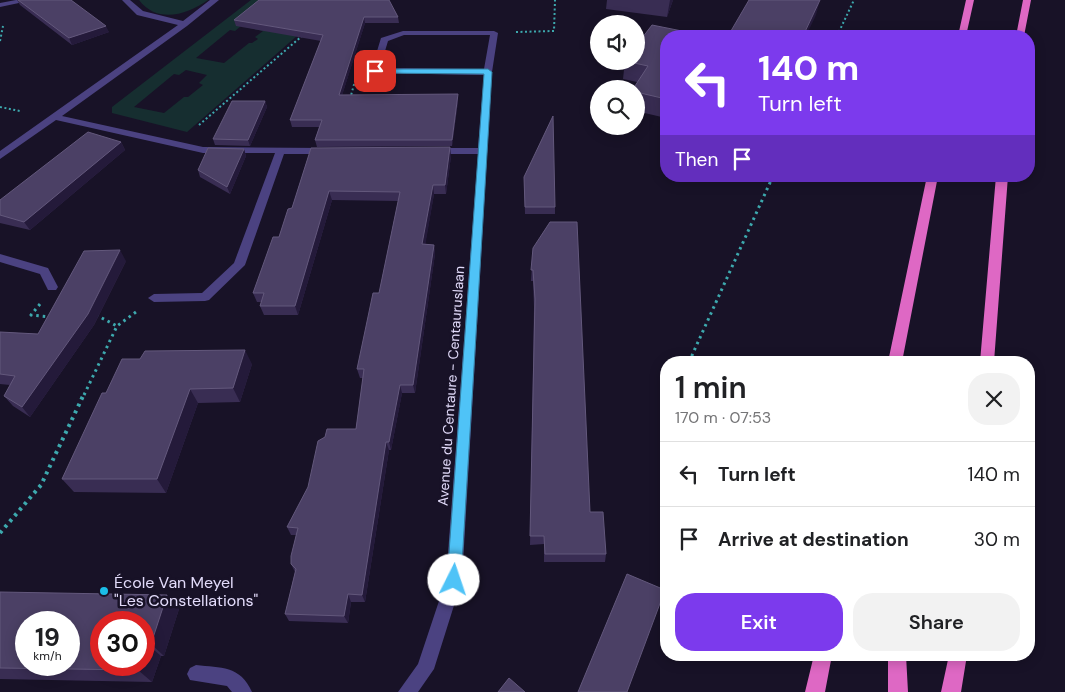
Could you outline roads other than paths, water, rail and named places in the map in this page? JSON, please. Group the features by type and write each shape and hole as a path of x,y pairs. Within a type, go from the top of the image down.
{"highway":[{"path":"963,30 970,0"},
{"path":"1021,30 1027,0"},
{"path":"896,356 933,182"},
{"path":"987,356 1002,182"},
{"path":"815,692 822,661"},
{"path":"897,661 898,692"},
{"path":"951,692 957,661"}],"street":[{"path":"0,4 29,0"},
{"path":"126,0 140,13 184,24"},
{"path":"0,156 215,0"},
{"name":"Avenue du Centaure - Centauruslaan","path":"407,692 425,669 454,580 488,72 494,33 403,33 384,40 375,71 488,72"},
{"path":"55,116 203,150 337,151"},
{"path":"424,151 483,151"},
{"path":"154,298 205,297 239,265 280,152"},
{"path":"0,258 44,271 52,287"},
{"path":"196,674 232,678 243,692"}],"place":[{"name":"École Van Meyel \"Les Constellations\"","path":"104,591"}]}
